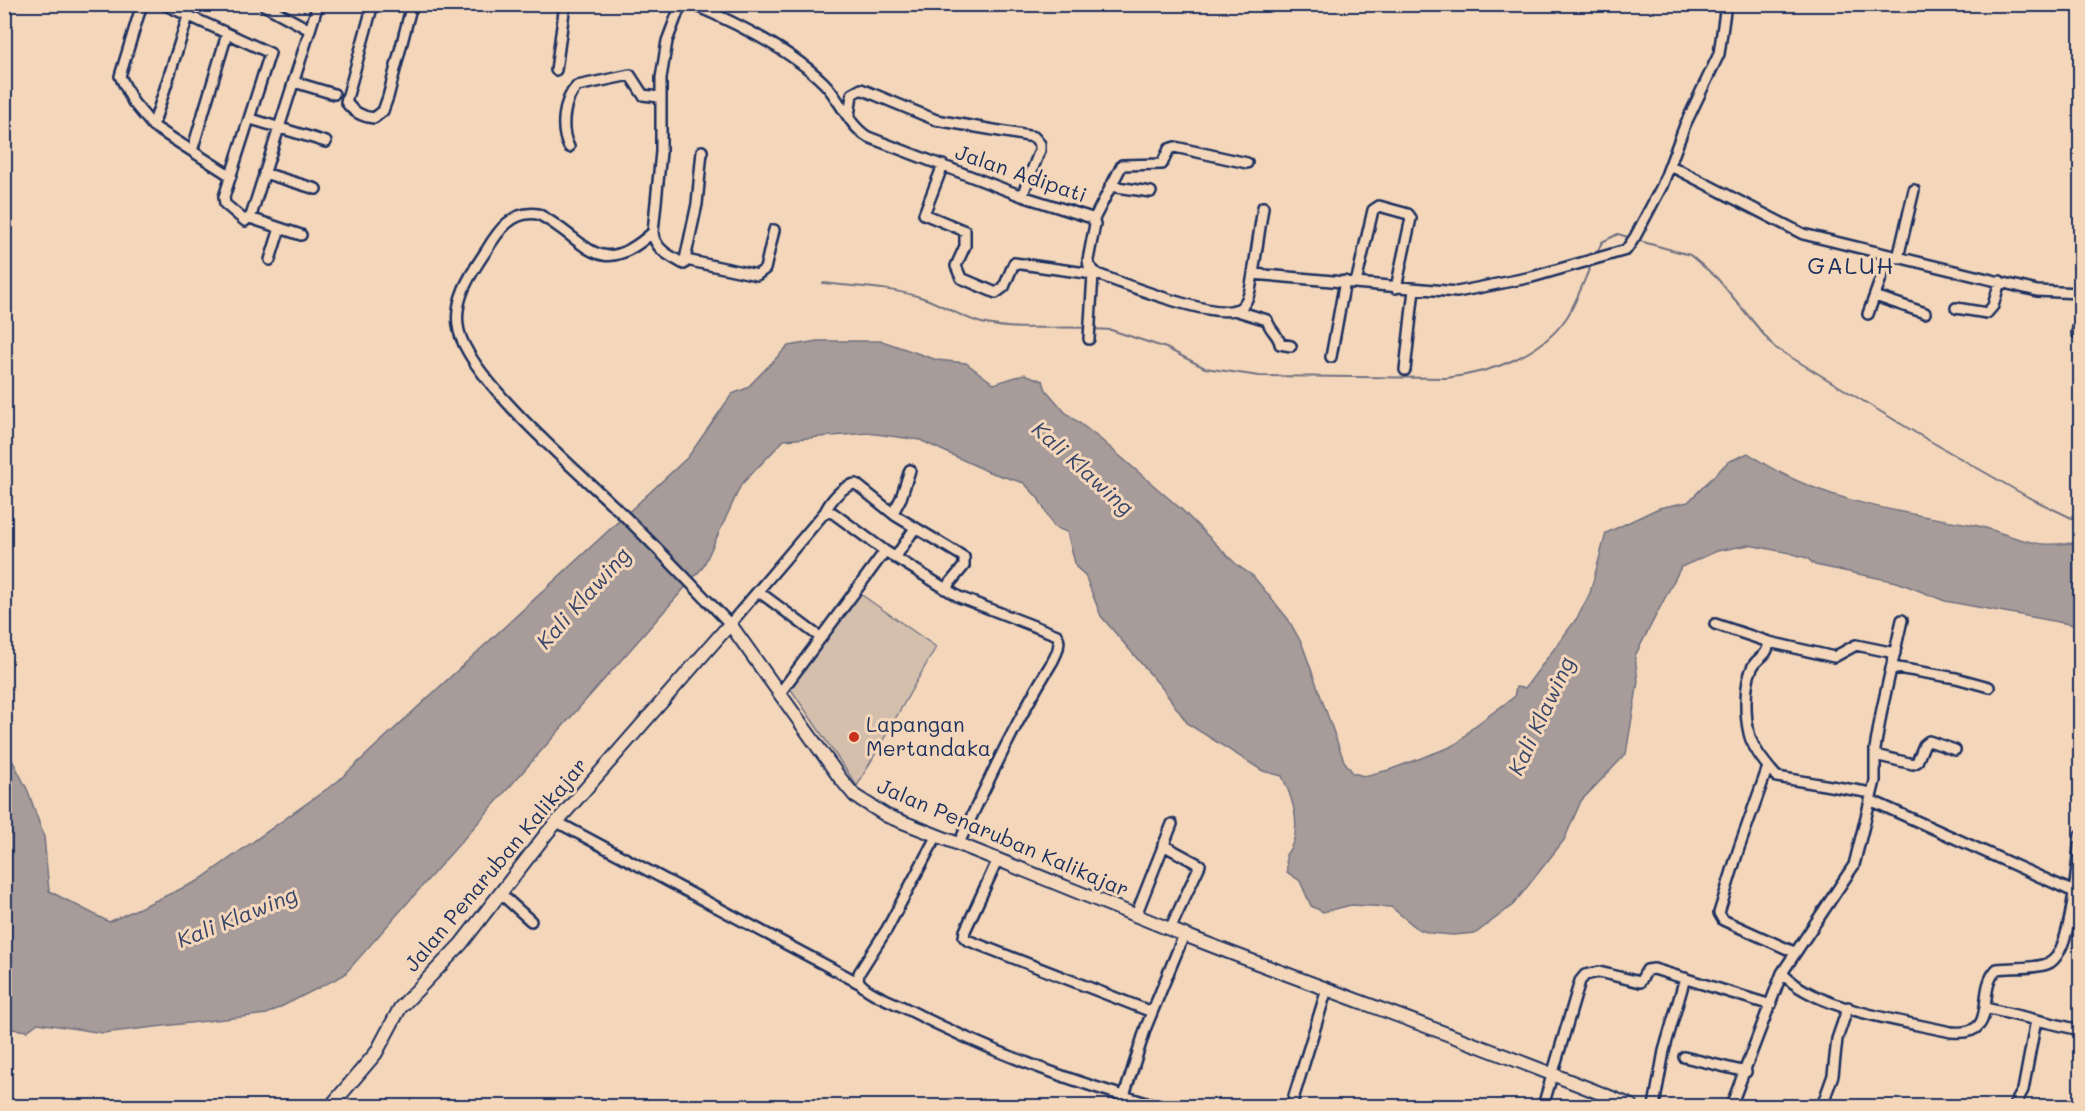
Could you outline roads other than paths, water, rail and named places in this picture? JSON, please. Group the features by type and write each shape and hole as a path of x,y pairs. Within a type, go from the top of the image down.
{"street":[{"path":"142,4 120,76 133,102 153,126 231,176"},
{"path":"163,4 270,53 251,119 224,197 225,204 241,220 250,218 301,235"},
{"path":"153,126 192,4"},
{"path":"262,4 276,8 310,30"},
{"path":"250,218 318,4"},
{"path":"373,4 346,102 352,110 364,117 374,118 383,111 388,97 412,4"},
{"path":"556,70 565,4"},
{"path":"681,4 667,41 659,97 661,152 653,241 658,248 683,263 686,260 757,275 765,269 774,230"},
{"name":"Jalan Adipati","path":"692,4 806,67 826,85 858,130 868,137 1022,196 1094,219 1088,260 1095,274 1089,339"},
{"path":"1253,274 1457,292 1497,285 1626,250 1640,229 1671,166 1684,125 1719,54 1726,4"},
{"path":"192,151 227,34"},
{"path":"569,147 565,138 565,114 568,99 578,86 630,75 643,95 659,97"},
{"path":"294,82 334,94"},
{"path":"849,116 852,94 861,89 936,120 1034,137 1040,144 1040,150 1022,196"},
{"path":"251,119 326,142"},
{"path":"1094,219 1122,165 1162,164 1171,147 1206,152 1247,163"},
{"path":"686,260 697,204 702,151"},
{"path":"943,165 924,213 965,231 965,246 956,266 961,278 996,292 1004,287 1014,263 1095,274 1170,300 1234,310 1267,320 1269,329 1275,332 1280,344 1291,346"},
{"path":"1671,166 1794,230 1893,257 2050,294 2080,293"},
{"path":"264,173 316,189"},
{"path":"1110,186 1151,192"},
{"path":"1869,314 1893,257 1914,190"},
{"path":"1356,283 1373,210 1379,206 1411,216 1396,288"},
{"path":"1234,310 1245,303 1253,274 1263,207"},
{"path":"653,232 630,251 609,256 594,253 538,214 523,214 509,221 501,229 468,279 460,299 458,328 463,344 474,361 528,423 616,508 730,624 825,512 831,501 853,483 892,513 964,556 964,566 945,589"},
{"path":"270,260 280,228"},
{"path":"1331,357 1345,281"},
{"path":"1956,308 1987,313 1993,306 2000,281"},
{"path":"1405,370 1414,289"},
{"path":"1875,296 1925,313"},
{"path":"2077,333 2080,319"},
{"path":"892,513 901,498 910,470"},
{"path":"825,512 833,513 895,558 945,589 971,602 1052,632 1059,638 1053,661 1021,715 959,843"},
{"path":"895,558 915,528"},
{"path":"780,693 885,551"},
{"path":"758,591 821,638"},
{"path":"1731,1107 1782,973 1794,952 1848,879 1858,854 1871,796 1875,755 1902,620"},
{"name":"Jalan Penaruban Kalikajar","path":"331,1107 361,1074 376,1053 400,1008 461,944 557,822 730,624 855,796 887,816 1184,935 1526,1063 1552,1076 1632,1107"},
{"path":"1715,624 1769,642 1834,657 1856,645 1895,653"},
{"path":"1769,642 1765,657 1752,667 1747,691 1749,735 1768,767 1777,777 1871,796 2076,890"},
{"path":"1892,667 1956,678 1989,687"},
{"path":"1875,755 1913,764 1917,762 1924,745 1929,741 1954,750"},
{"path":"1768,767 1719,913 1723,920 1794,952"},
{"path":"557,822 983,1047 1057,1076 1156,1107"},
{"path":"1136,915 1172,824"},
{"path":"861,984 857,977 859,973 886,929 937,835"},
{"path":"1782,973 1799,988 1866,1014 1965,1033 1975,1030 1985,1008 1990,979 1997,969 2048,964 2060,956 2066,940 2076,890 2080,835"},
{"path":"1163,845 1200,865 1170,929"},
{"path":"998,859 965,931 964,937 967,940 1152,1012"},
{"path":"501,894 531,921"},
{"path":"1124,1096 1152,1012 1184,935"},
{"path":"1544,1107 1580,981 1585,975 1599,972 1640,982 1650,968 1771,1005"},
{"path":"1654,1107 1664,1050 1685,978"},
{"path":"1291,1107 1328,989"},
{"path":"1822,1107 1833,1075 1838,1040 1848,1007"},
{"path":"1985,1008 2080,1030"},
{"path":"2014,1107 2023,1090 2036,1020"},
{"path":"1684,1057 1746,1072"}],"water":[{"name":"Kali Klawing","path":"817,341 882,341 937,360 966,363 994,384 1025,374 1043,381 1046,390 1065,412 1099,438 1181,509 1237,565 1253,576 1288,619 1302,644 1344,761 1353,773 1364,776 1389,770 1459,742 1472,728 1514,697 1516,687 1525,688 1577,618 1590,593 1606,533 1659,508 1688,502 1728,462 1748,453 1798,481 1854,501 1978,526 2034,543 2080,543 2080,626 1945,601 1897,582 1815,565 1807,558 1749,545 1717,551 1681,567 1635,656 1638,682 1626,754 1581,801 1564,840 1513,905 1476,933 1453,935 1430,933 1418,929 1391,907 1351,905 1323,912 1311,906 1300,881 1287,872 1286,855 1295,837 1296,826 1293,805 1282,776 1263,771 1188,724 1162,688 1101,616 1085,575 1076,567 1067,532 1054,527 1038,498 1024,483 989,472 920,440 868,433 784,440 741,485 703,567 344,975 267,1014 103,1033 38,1023 27,1031 5,1028 4,744 28,791 44,837 49,891 109,922 198,881 338,781 688,457 732,394 747,388 788,346"}],"waterway":[{"path":"1596,255 1602,242 1618,234 1631,238"},
{"path":"1636,240 1690,255 1717,278 1774,347 1916,433 2028,497 2080,522"},
{"path":"1093,329 1111,330 1166,348 1205,368 1259,376 1446,378 1463,376 1513,360 1529,352 1556,331 1567,317 1592,263"},
{"path":"823,283 886,289 911,294 986,324 1024,328 1087,328"}],"place":[{"name":"Lapangan Mertandaka","path":"854,737"}],"district":[{"name":"GALUH","path":"1851,266"}]}
